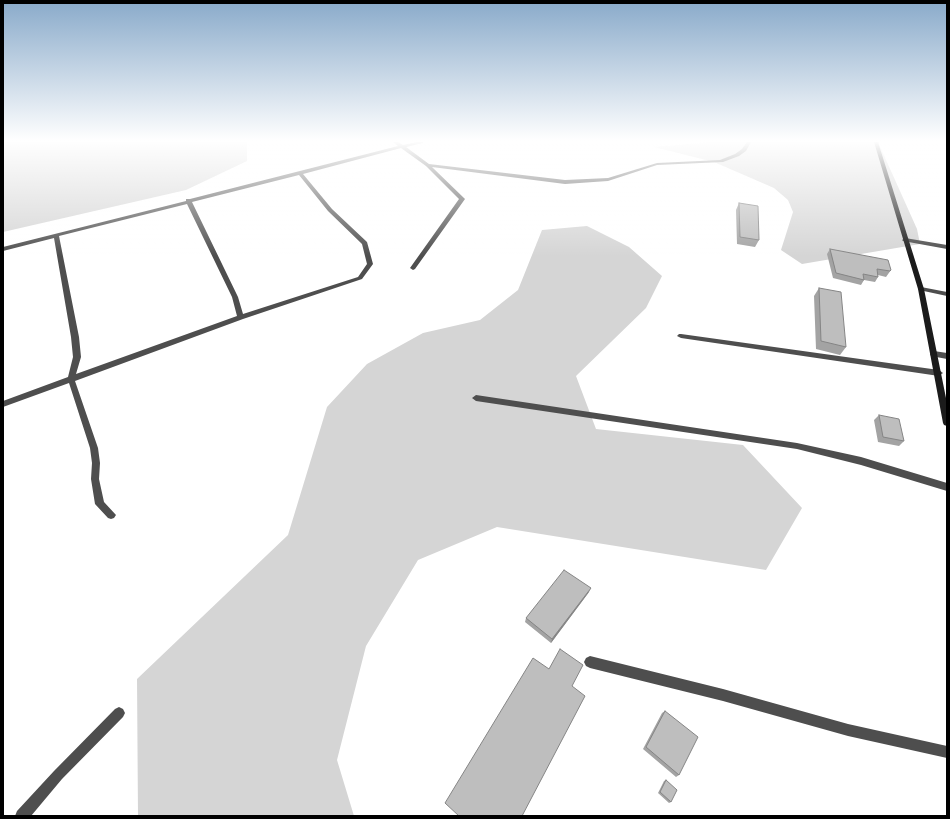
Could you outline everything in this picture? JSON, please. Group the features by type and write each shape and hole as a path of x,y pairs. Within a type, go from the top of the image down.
{"main road":[{"path":"887,180 921,289 939,373 947,423"}],"street":[{"path":"3,249 188,200 270,180"},
{"path":"3,404 241,317 360,278 370,264 365,243 330,210 306,180"},
{"path":"413,268 462,200 443,180"},
{"path":"551,180 587,182 599,180"},
{"path":"188,200 235,297 241,317"},
{"path":"56,235 75,337 77,357 71,379 94,448 96,464 95,479 100,504 111,515"},
{"path":"905,240 947,247"},
{"path":"921,289 947,294"},
{"path":"681,336 939,373"},
{"path":"934,354 947,356"},
{"path":"476,398 797,446 861,461 947,487"},
{"path":"590,662 724,695 848,730 947,752"},
{"path":"22,816 58,775 119,713"}],"shaded area":[{"path":"3,180 207,180 186,190 3,232"},
{"path":"756,180 895,180 917,229 920,244 802,264 781,250 793,212 788,200 774,188"},
{"path":"587,226 629,247 662,276 646,308 576,376 596,429 743,445 802,508 766,570 497,527 418,560 366,646 337,760 354,816 138,816 137,679 288,535 327,407 367,364 423,333 480,320 518,290 542,230"}],"building":[{"path":"739,203 758,206 759,240 740,237"},
{"path":"830,249 888,260 891,270 877,269 878,277 863,274 864,280 836,273"},
{"path":"819,288 841,292 846,347 821,341"},
{"path":"879,415 899,419 904,441 883,437"},
{"path":"564,570 591,588 552,639 526,618"},
{"path":"560,649 583,665 572,686 585,696 522,816 459,816 445,803 533,658 549,669"},
{"path":"665,711 698,737 679,775 646,747"},
{"path":"666,780 677,790 671,802 660,792"}]}
